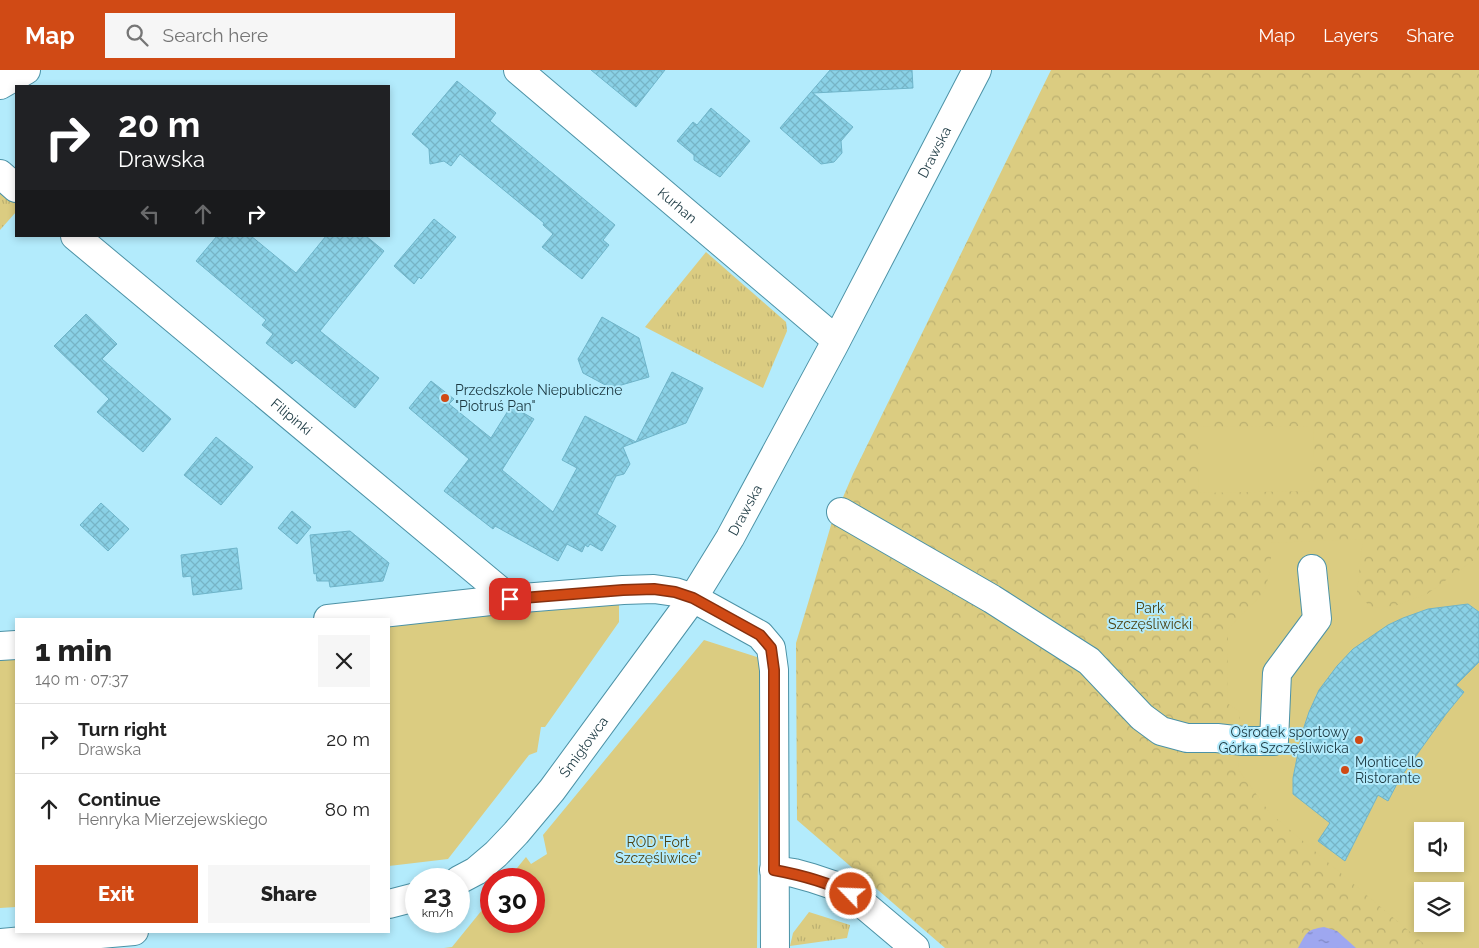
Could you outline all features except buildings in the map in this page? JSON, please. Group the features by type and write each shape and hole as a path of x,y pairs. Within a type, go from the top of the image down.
{"street":[{"path":"0,85 26,70"},
{"name":"Drawska","path":"693,598 730,538 977,70"},
{"name":"Kurhan","path":"526,72 836,340"},
{"path":"0,174 15,187"},
{"name":"Filipinki","path":"76,237 510,599"},
{"path":"841,512 992,600 1089,661 1142,717 1161,731 1187,738 1274,741 1276,673 1317,619 1312,569"},
{"path":"337,618 510,599 654,589 675,592 693,598 760,635 771,648 774,670 775,948"},
{"name":"Śmigłowca","path":"470,874 496,854 552,790 693,598"},
{"path":"0,646 15,645"},
{"path":"774,870 812,878 851,894 915,948"},
{"path":"390,904 405,900"},
{"path":"0,943 112,933"}],"green space":[{"name":"Park Szczęśliwicki","path":"1051,70 1479,70 1479,948 945,948 797,820 796,643 831,525 853,474"},
{"path":"0,190 15,203 15,213 0,230"},
{"path":"706,252 786,322 787,331 763,388 645,327"},
{"path":"1313,426 1314,491 1199,493 1198,427"},
{"name":"Ośrodek sportowy Górka Szczęśliwicka","path":"1363,539 1357,592 1371,608 1395,606 1427,594 1479,556 1479,948 1450,948 1445,944 1434,946 1423,943 1270,813 1238,769 1240,712 1227,703 1228,629 1264,592 1271,569 1271,543"},
{"path":"619,604 619,622 545,727 541,727 537,752 529,755 448,859 390,866 390,625"},
{"name":"ROD \"Fort Szczęśliwice\"","path":"704,640 760,658 757,948 444,948 452,947 463,933 470,933 470,925 480,913 480,933 545,933 545,868 517,868 526,857 531,864 547,854 543,835"},
{"path":"15,658 15,907 0,908 0,659"},
{"path":"809,912 850,925 847,938 790,946 793,933"}],"water":[{"path":"1324,927 1337,931 1356,948 1298,948 1308,933 1314,929"}],"place":[{"name":"Przedszkole Niepubliczne \"Piotruś Pan\"","path":"445,398"},
{"name":"Ośrodek sportowy Górka Szczęśliwicka","path":"1359,740"},
{"name":"Monticello Ristorante","path":"1345,770"}],"route":[{"path":"510,599 623,590 654,589 675,592 693,598 760,635 771,648 774,670 774,870 812,878 851,894"}]}
